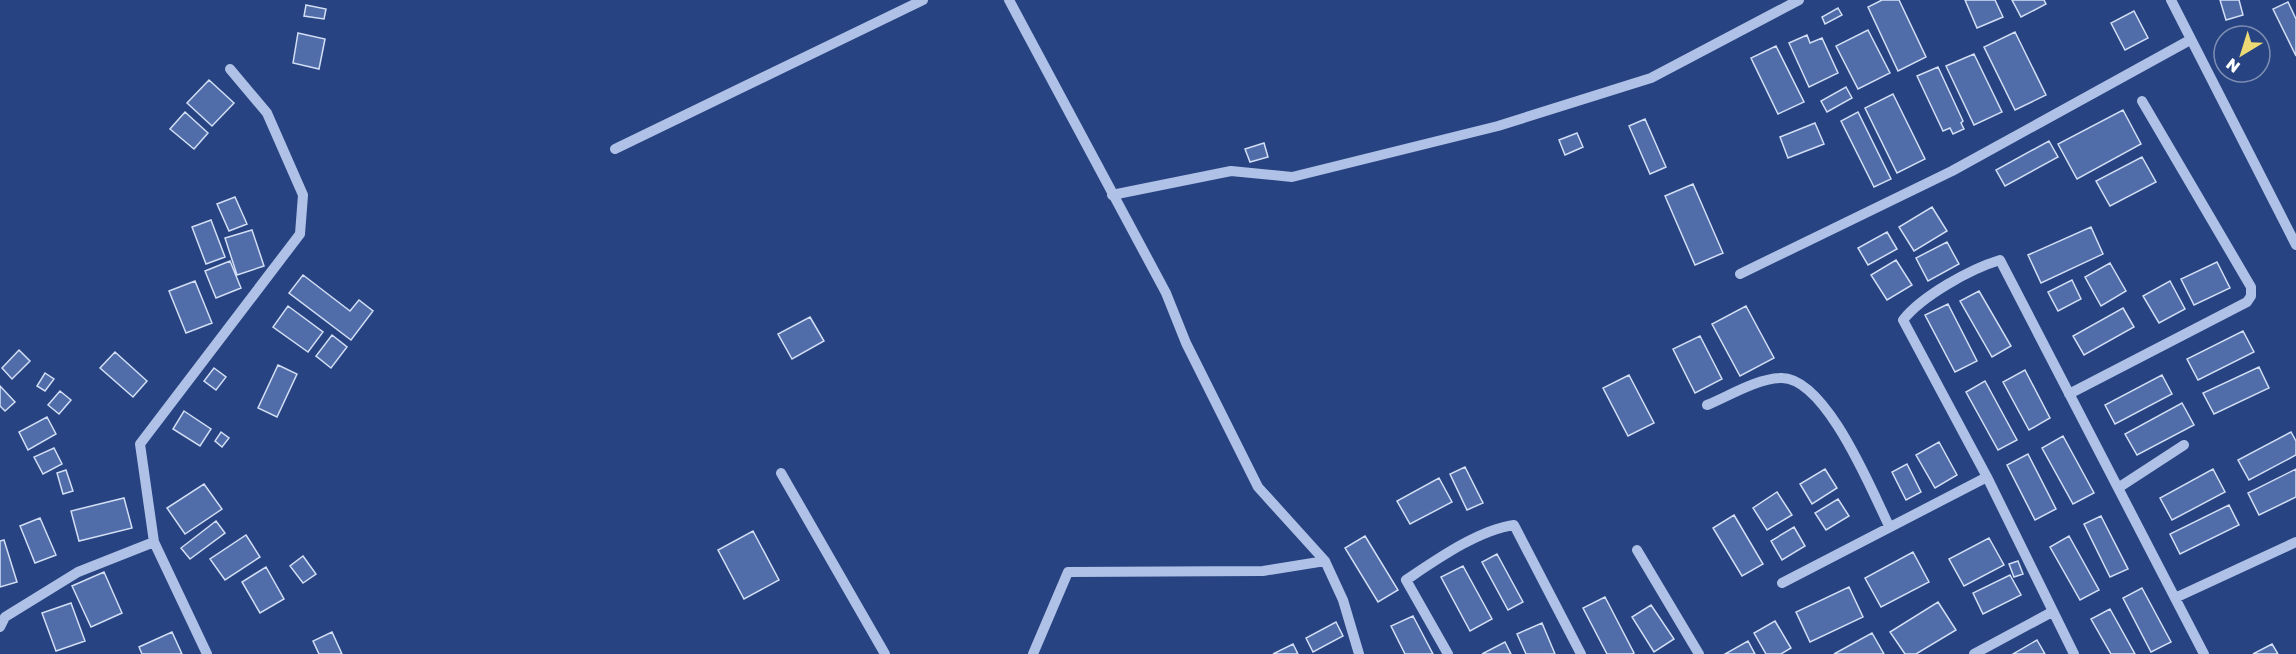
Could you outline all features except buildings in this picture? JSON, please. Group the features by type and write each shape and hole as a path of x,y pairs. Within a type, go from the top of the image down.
{"street":[{"path":"615,149 923,0"},
{"path":"1009,0 1166,293 1186,344 1258,487 1325,561 1343,600 1359,654"},
{"path":"1112,195 1231,171 1292,177 1498,126 1651,78 1799,0"},
{"path":"2171,0 2296,245"},
{"path":"1740,274 1952,171 2190,40"},
{"path":"207,654 154,542 140,444 300,234 303,195 267,113 230,69"},
{"path":"2069,394 2247,302 2251,296 2251,287 2142,101"},
{"path":"2074,654 1987,477 1903,320 1914,307 1983,265 2000,260 2175,598 2200,653"},
{"path":"1707,405 1767,380 1782,377 1802,384 1815,395 1832,419 1889,526"},
{"path":"2118,488 2184,445"},
{"path":"781,473 881,653"},
{"path":"1782,583 1987,477"},
{"path":"1448,654 1406,580 1438,558 1498,527 1514,525 1581,654"},
{"path":"0,627 5,617 78,572 154,542"},
{"path":"2175,598 2296,542"},
{"path":"1637,550 1699,654"},
{"path":"1033,654 1068,572 1263,571 1325,561"},
{"path":"1974,654 2052,612"}]}
